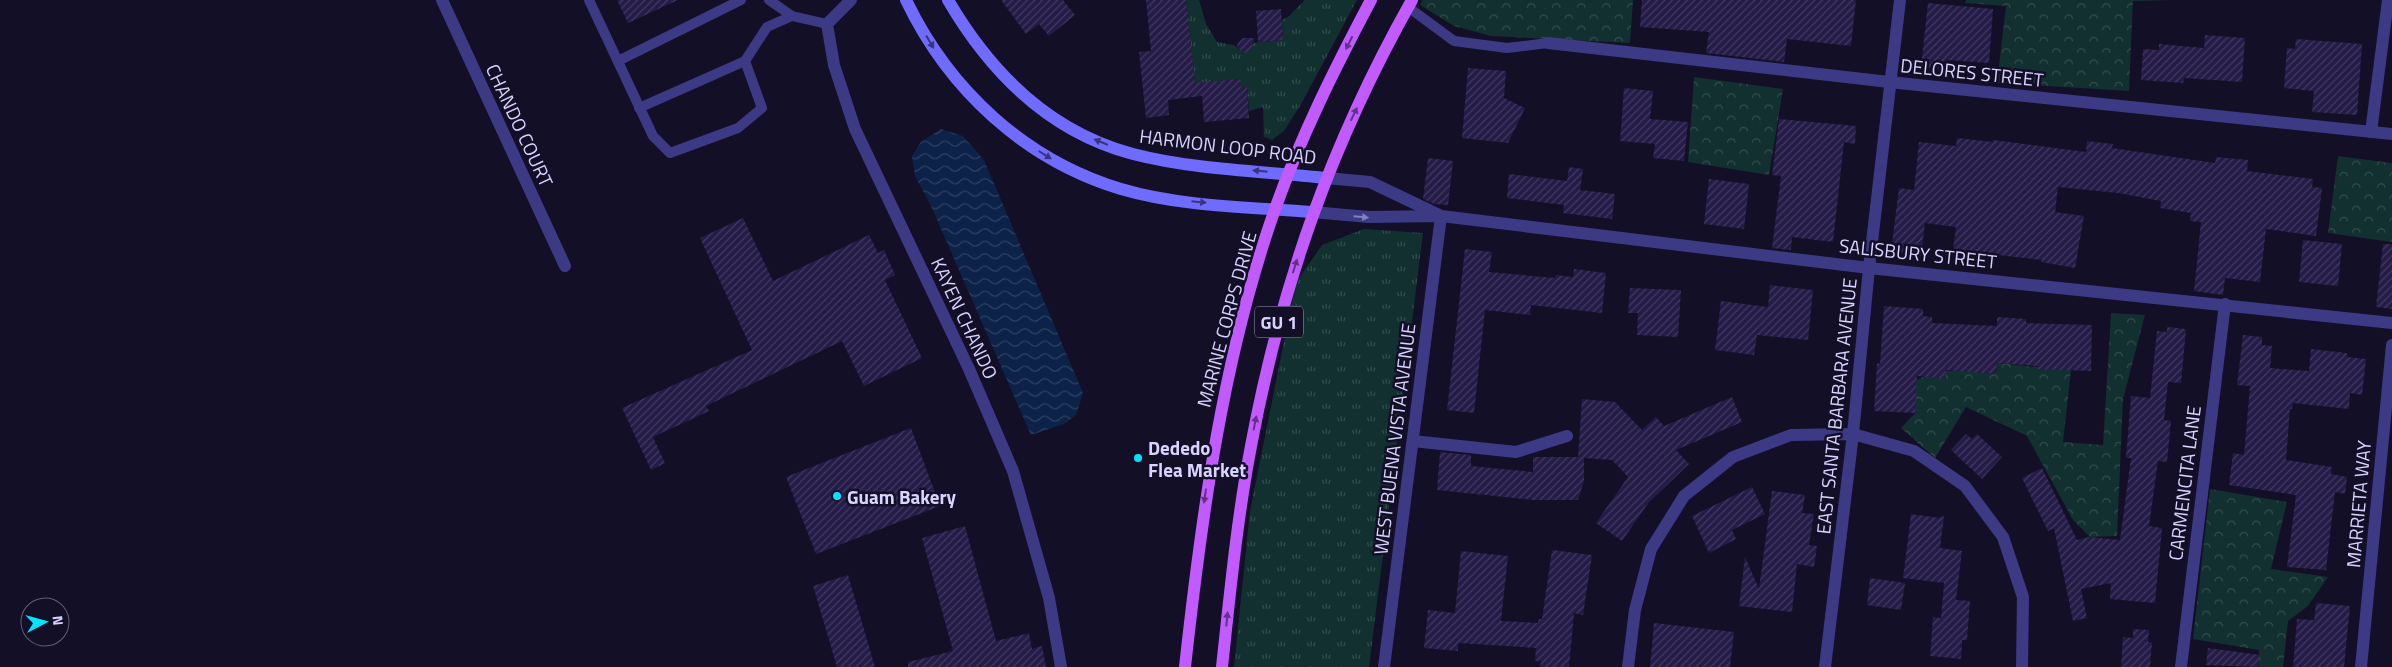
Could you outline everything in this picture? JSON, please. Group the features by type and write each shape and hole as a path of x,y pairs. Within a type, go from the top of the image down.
{"main road":[{"path":"906,0 932,47 970,96 1013,134 1049,158 1084,176 1123,189 1166,198 1312,212"},
{"name":"HARMON LOOP ROAD","path":"948,0 984,54 1007,81 1035,104 1067,126 1098,141 1132,153 1172,161 1326,178"},
{"name":"MARINE CORPS DRIVE","path":"1185,667 1199,546 1217,431 1243,318 1275,209 1288,174 1328,83 1371,0"},
{"name":"GU 1","path":"1222,667 1235,550 1250,447 1282,310 1312,212 1326,178 1361,99 1410,4"}],"street":[{"name":"CHANDO COURT","path":"442,0 565,266"},
{"path":"827,24 851,0"},
{"name":"EAST SANTA BARBARA AVENUE","path":"1825,667 1853,434 1889,82 1900,0"},
{"path":"2371,132 2388,0"},
{"name":"KAYEN CHANDO","path":"827,24 834,65 855,129 969,369 1013,472 1049,598 1061,667"},
{"name":"DELORES STREET","path":"1548,43 1889,82 2392,134"},
{"name":"SALISBURY STREET","path":"1326,178 1370,182 1441,216"},
{"name":"SALISBURY STREET","path":"1312,212 1369,217 1441,216 1869,268 2392,323"},
{"name":"WEST BUENA VISTA AVENUE","path":"1384,667 1441,216"},
{"name":"CARMENCITA LANE","path":"2181,667 2225,304"},
{"name":"MARRIETA WAY","path":"2361,667 2392,345"},
{"path":"1628,667 1635,610 1651,549 1684,496 1733,457 1791,435 1853,434 1914,451 1965,486 2003,537 2023,596 2022,667"},
{"path":"1413,441 1516,452 1567,436"}],"lane":[{"path":"588,0 653,136 670,153 738,128 762,108 745,61"},
{"path":"618,61 741,0"},
{"path":"770,0 792,16 827,24"},
{"path":"1410,4 1454,41 1507,48 1548,43"},
{"path":"639,108 745,61 767,27 792,16"}],"green space":[{"path":"1186,0 1199,0 1206,24 1217,42 1233,45 1244,52 1252,44 1258,42 1283,40 1282,20 1288,17 1305,0 1357,0 1300,106 1284,131 1272,140 1264,137 1263,107 1249,111 1247,87 1240,87 1239,79 1195,84"},
{"path":"1423,0 1633,0 1630,43 1491,36 1454,26 1420,5"},
{"path":"1966,0 2172,0 2133,1 2129,91 1997,83 2006,6 1965,3"},
{"path":"1694,77 1783,89 1769,175 1688,162"},
{"path":"2338,156 2392,163 2392,242 2328,233"},
{"path":"1364,229 1423,233 1369,667 1234,667 1250,511 1296,282 1322,245"},
{"path":"2111,313 2145,315 2123,399 2117,536 2090,537 2073,520 2027,436 1966,407 1935,458 1901,428 1915,413 1916,381 1925,376 1944,371 1996,374 1997,363 2071,370 2063,442 2103,445"},
{"path":"2210,489 2287,502 2271,569 2328,577 2308,606 2288,621 2283,667 2259,667 2259,650 2193,639"}],"water":[{"path":"941,129 963,136 984,160 1083,393 1076,415 1064,424 1031,435 931,206 915,176 912,156 921,142"}],"building":[{"path":"617,0 678,0 628,23"},
{"path":"1001,0 1063,0 1075,15 1049,36 1039,24 1026,34"},
{"path":"1146,0 1186,0 1195,83 1239,79 1240,87 1247,86 1249,118 1204,122 1202,96 1168,100 1169,115 1146,118 1139,52 1151,51"},
{"path":"1642,0 1856,0 1851,46 1787,39 1784,62 1706,53 1709,32 1640,27"},
{"path":"1928,3 1993,9 1989,63 1947,60 1946,70 1921,67"},
{"path":"1281,9 1283,40 1258,42 1256,11"},
{"path":"2205,35 2245,38 2242,82 2184,78 2183,83 2141,80 2143,49 2159,50 2159,44 2204,48"},
{"path":"1243,38 1255,38 1251,49 1246,53 1237,46"},
{"path":"2296,39 2362,44 2357,115 2312,112 2314,91 2284,88 2287,48 2295,49"},
{"path":"1468,68 1506,71 1504,98 1525,108 1508,143 1462,138"},
{"path":"1624,88 1653,91 1650,119 1688,122 1684,161 1653,158 1655,144 1620,141"},
{"path":"1779,119 1856,126 1855,144 1844,142 1833,242 1792,237 1791,250 1772,248 1781,176 1772,175"},
{"path":"1957,138 1993,142 1993,140 2086,152 2087,141 2113,144 2112,148 2215,163 2216,157 2248,160 2247,171 2313,179 2312,187 2322,188 2316,236 2266,229 2260,282 2225,278 2223,295 2194,291 2201,222 2190,221 2191,213 2160,208 2161,201 2118,193 2058,187 2055,212 2084,216 2075,268 2041,262 2042,260 1953,250 1956,227 1925,223 1921,256 1891,252 1899,188 1914,190 1919,142 1956,146"},
{"path":"1428,158 1453,161 1448,205 1434,204 1423,199"},
{"path":"1569,167 1583,169 1580,190 1615,194 1612,219 1563,213 1564,205 1507,198 1509,174 1567,181"},
{"path":"1709,179 1749,184 1744,229 1704,224"},
{"path":"743,218 773,281 869,235 878,253 884,250 895,275 885,280 922,358 864,386 842,341 706,406 709,411 653,437 665,463 651,470 622,408 752,350 700,238"},
{"path":"2303,240 2342,244 2338,286 2299,282"},
{"path":"2383,244 2392,244 2392,309 2376,307"},
{"path":"1465,249 1492,252 1489,272 1555,278 1556,275 1573,277 1574,269 1606,273 1602,313 1531,305 1530,315 1485,310 1474,413 1447,410"},
{"path":"1770,285 1813,290 1808,340 1757,335 1754,355 1715,350 1721,301 1768,307"},
{"path":"1630,288 1681,290 1678,337 1637,335 1638,313 1628,313"},
{"path":"1884,306 1923,309 1923,316 1932,317 1932,323 1997,326 1997,317 2026,319 2026,323 2092,325 2091,371 2037,369 2037,366 1997,363 1996,374 1946,370 1945,378 1917,376 1915,413 1874,411 1877,363 1880,364"},
{"path":"2167,327 2186,329 2181,383 2168,382 2164,420 2171,421 2167,462 2158,461 2149,526 2162,528 2155,603 2110,599 2111,583 2081,589 2087,618 2073,621 2054,528 2048,531 2022,478 2042,468 2077,540 2089,537 2120,540 2131,458 2126,458 2131,396 2150,398 2157,331 2167,332"},
{"path":"2243,335 2262,337 2262,345 2272,346 2270,368 2309,371 2311,349 2347,353 2347,357 2366,359 2362,395 2350,393 2349,409 2293,403 2292,409 2290,409 2286,460 2332,467 2331,474 2347,477 2345,494 2335,492 2326,570 2287,567 2296,495 2229,485 2233,453 2244,455 2250,386 2237,385"},
{"path":"1732,397 1742,422 1676,450 1689,464 1649,502 1622,541 1596,523 1628,477 1612,460 1584,458 1584,481 1578,500 1533,500 1437,490 1440,452 1471,455 1471,466 1533,472 1533,457 1578,457 1582,399 1615,402 1642,430 1656,417 1664,426"},
{"path":"911,428 940,506 816,554 786,477"},
{"path":"1966,434 1972,439 1977,434 2002,457 1982,479 1951,450"},
{"path":"1752,487 1765,514 1732,530 1736,539 1709,553 1692,516"},
{"path":"1772,491 1805,495 1802,513 1814,514 1809,545 1817,546 1814,567 1797,564 1792,612 1739,606 1745,557 1759,589"},
{"path":"1911,514 1939,518 1944,516 1940,548 1962,551 1956,600 1970,601 1967,640 1962,640 1961,659 1930,656 1933,617 1941,618 1944,583 1903,578"},
{"path":"965,526 996,641 1029,633 1032,649 1042,646 1046,667 908,667 908,662 953,651 922,538"},
{"path":"1552,550 1592,555 1583,615 1574,613 1569,667 1540,667 1541,661 1535,661 1536,648 1458,643 1458,651 1424,648 1428,610 1455,613 1461,551 1508,556 1501,621 1538,623 1539,619 1542,619"},
{"path":"848,575 875,667 837,667 813,586"},
{"path":"1870,578 1905,583 1901,610 1867,605"},
{"path":"2316,603 2350,606 2344,667 2293,667 2297,619 2314,620"},
{"path":"1654,623 1734,632 1730,667 1650,667"},
{"path":"2133,629 2149,630 2148,642 2152,642 2150,667 2121,667 2123,637 2133,638"},
{"path":"2208,648 2260,655 2258,667 2206,665"}],"place":[{"name":"Dededo Flea Market","path":"1138,458"},
{"name":"Guam Bakery","path":"837,496"}]}
